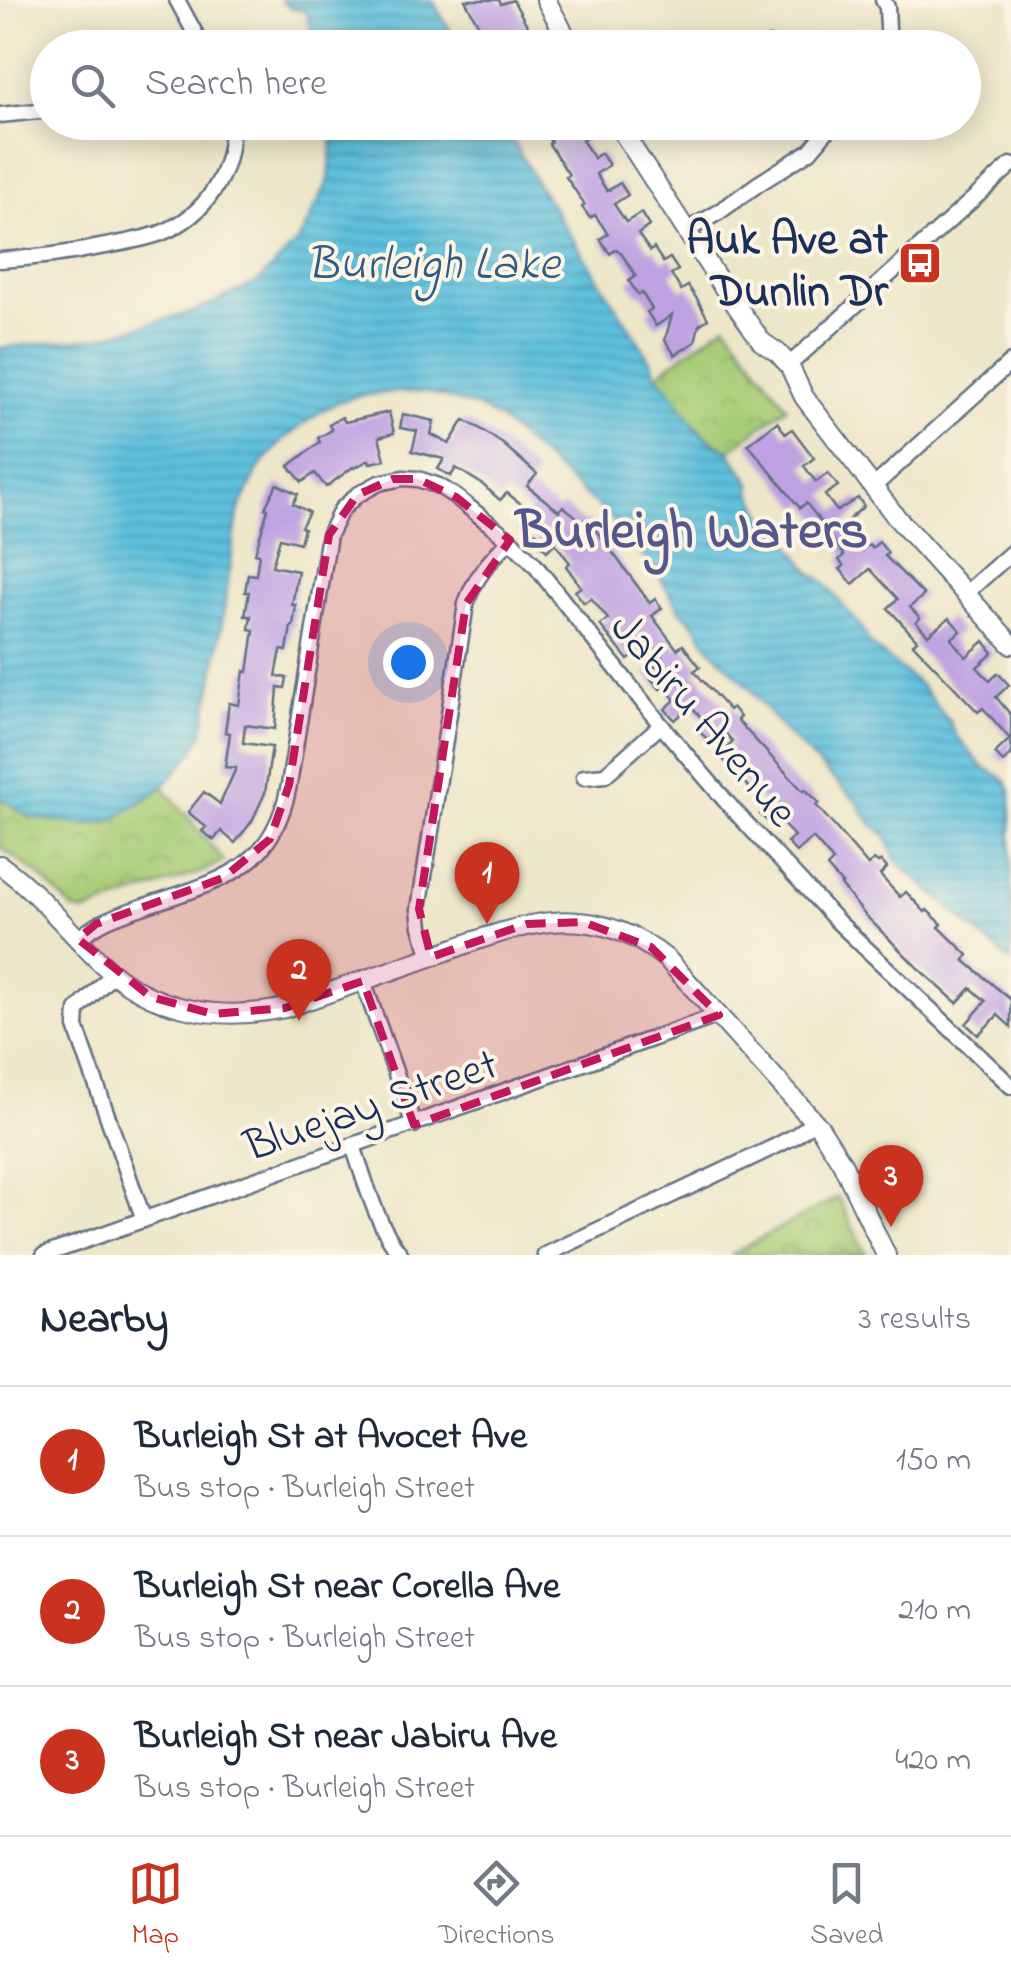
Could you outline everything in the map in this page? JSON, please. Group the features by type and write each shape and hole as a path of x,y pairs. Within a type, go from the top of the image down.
{"street":[{"path":"178,0 193,30"},
{"path":"546,0 562,30"},
{"path":"883,0 888,30"},
{"path":"0,115 30,112"},
{"path":"0,260 78,252 165,231 207,200 226,168 231,140"},
{"path":"628,140 762,342 789,365 804,397 872,488 1011,644"},
{"path":"686,231 810,151 816,140"},
{"path":"789,365 1011,164"},
{"path":"872,488 1011,362"},
{"name":"Jabiru Avenue","path":"78,939 102,921 224,878 249,862 270,839 286,806 334,522 350,501 368,488 393,479 418,479 456,496 534,564 660,725 729,805 838,922 1011,1086"},
{"path":"431,956 419,909 466,604 473,585 510,540"},
{"path":"965,594 1011,553"},
{"path":"584,777 605,775 660,725"},
{"path":"0,866 33,893 113,974 168,1004 212,1014 285,1008 527,924 583,922 633,937 668,960 815,1122 842,1163 886,1255"},
{"path":"113,974 77,1010 76,1027 144,1220"},
{"path":"362,981 414,1125"},
{"name":"Bluejay Street","path":"44,1255 719,1015"},
{"path":"545,1255 776,1146 815,1122"},
{"path":"353,1146 379,1219 401,1255"}],"highlighted area":[{"path":"393,479 418,479 456,497 510,540 466,604 419,909 431,957 527,924 583,922 651,947 719,1015 414,1125 363,981 285,1008 213,1014 151,997 78,939 96,924 223,878 270,839 289,785 329,535 357,495"}],"green space":[{"path":"726,324 787,407 729,451 696,426 656,375"},
{"path":"163,787 224,861 85,912 73,909 39,875 0,847 0,798 30,817 113,820"},
{"path":"838,1197 866,1255 730,1255"}],"water":[{"path":"281,0 432,0 450,30 312,30 305,11 290,8"},
{"name":"Burleigh Lake","path":"333,140 513,140 653,364 656,375 698,431 729,451 751,483 751,491 768,524 790,544 812,574 821,579 861,627 870,644 921,686 983,767 1004,779 1011,791 1011,962 895,860 887,836 872,825 857,802 785,732 708,646 652,565 610,517 500,420 477,407 427,392 393,392 338,402 283,440 259,468 238,513 202,736 163,787 113,820 84,825 30,817 0,798 0,348 97,338 193,312 258,282 299,240 329,180"}],"building":[{"path":"465,0 499,0 501,4 513,0 528,27 522,30 481,30"},
{"path":"582,140 594,158 601,153 609,165 596,174 607,191 620,183 628,195 614,204 626,222 641,213 649,226 638,234 663,262 670,258 678,270 671,274 681,290 688,286 697,299 708,319 699,325 695,342 675,355 665,340 672,315 656,326 647,312 652,309 629,281 636,276 621,253 616,249 610,254 600,239 608,234 595,215 590,218 582,207 585,205 566,177 569,175 551,142"},
{"path":"389,412 394,433 379,437 385,460 369,460 353,467 326,487 315,473 302,482 289,466 320,442 318,438 332,430 329,425 342,417 345,422"},
{"path":"403,414 434,421 431,434 449,444 464,420 479,428 537,474 527,486 559,511 563,506 584,523 590,522 650,603 655,599 662,608 652,616 677,649 683,645 700,667 694,671 729,710 732,707 740,717 737,720 819,803 816,805 868,865 874,860 881,861 887,868 880,875 900,897 906,892 927,910 968,955 964,960 1011,1000 1011,1027 998,1015 978,1035 966,1024 986,1001 971,988 957,1003 918,968 865,915 827,867 833,861 813,838 796,852 787,842 794,836 777,818 770,824 760,814 767,807 719,755 733,742 721,728 708,740 697,729 705,722 691,706 675,720 665,709 675,700 646,673 664,660 651,643 628,660 600,625 608,619 591,598 584,603 575,591 581,587 555,543 547,551 535,540 539,535 522,522 530,511 507,493 500,500 456,468 451,476 438,469 444,459 412,451 417,431 400,428"},
{"path":"777,422 786,434 792,429 814,458 804,466 816,482 828,473 838,486 825,495 837,511 858,498 864,506 843,525 862,550 879,542 888,553 885,556 924,595 910,607 920,618 916,622 928,635 949,618 961,631 951,639 966,657 984,641 993,653 977,667 990,681 998,673 1009,685 996,697 1011,715 1011,755 1003,762 995,753 1010,739 983,708 978,712 913,644 917,640 888,608 898,599 870,569 853,584 840,569 844,566 839,560 844,555 828,533 822,538 814,528 821,522 806,503 800,508 748,444"},
{"path":"277,484 298,494 293,504 309,512 301,527 304,528 300,543 280,538 272,566 298,571 293,626 287,651 281,650 276,676 287,678 285,688 278,687 275,729 245,725 243,743 272,747 265,793 252,821 235,843 221,831 214,840 188,812 204,792 220,804 236,768 225,767 230,733 225,732 229,703 239,705 254,630 249,629 251,616 245,616 249,592 245,592 248,574 256,575 259,554 255,553 268,509 265,508"}],"place":[{"name":"Auk Ave at Dunlin Dr","path":"920,263"},
{"name":"Burleigh St at Avocet Ave","path":"487,924"},
{"name":"Burleigh St near Corella Ave","path":"299,1021"},
{"name":"Burleigh St near Jabiru Ave","path":"891,1227"}],"district":[{"name":"Burleigh Waters","path":"692,528"}]}
